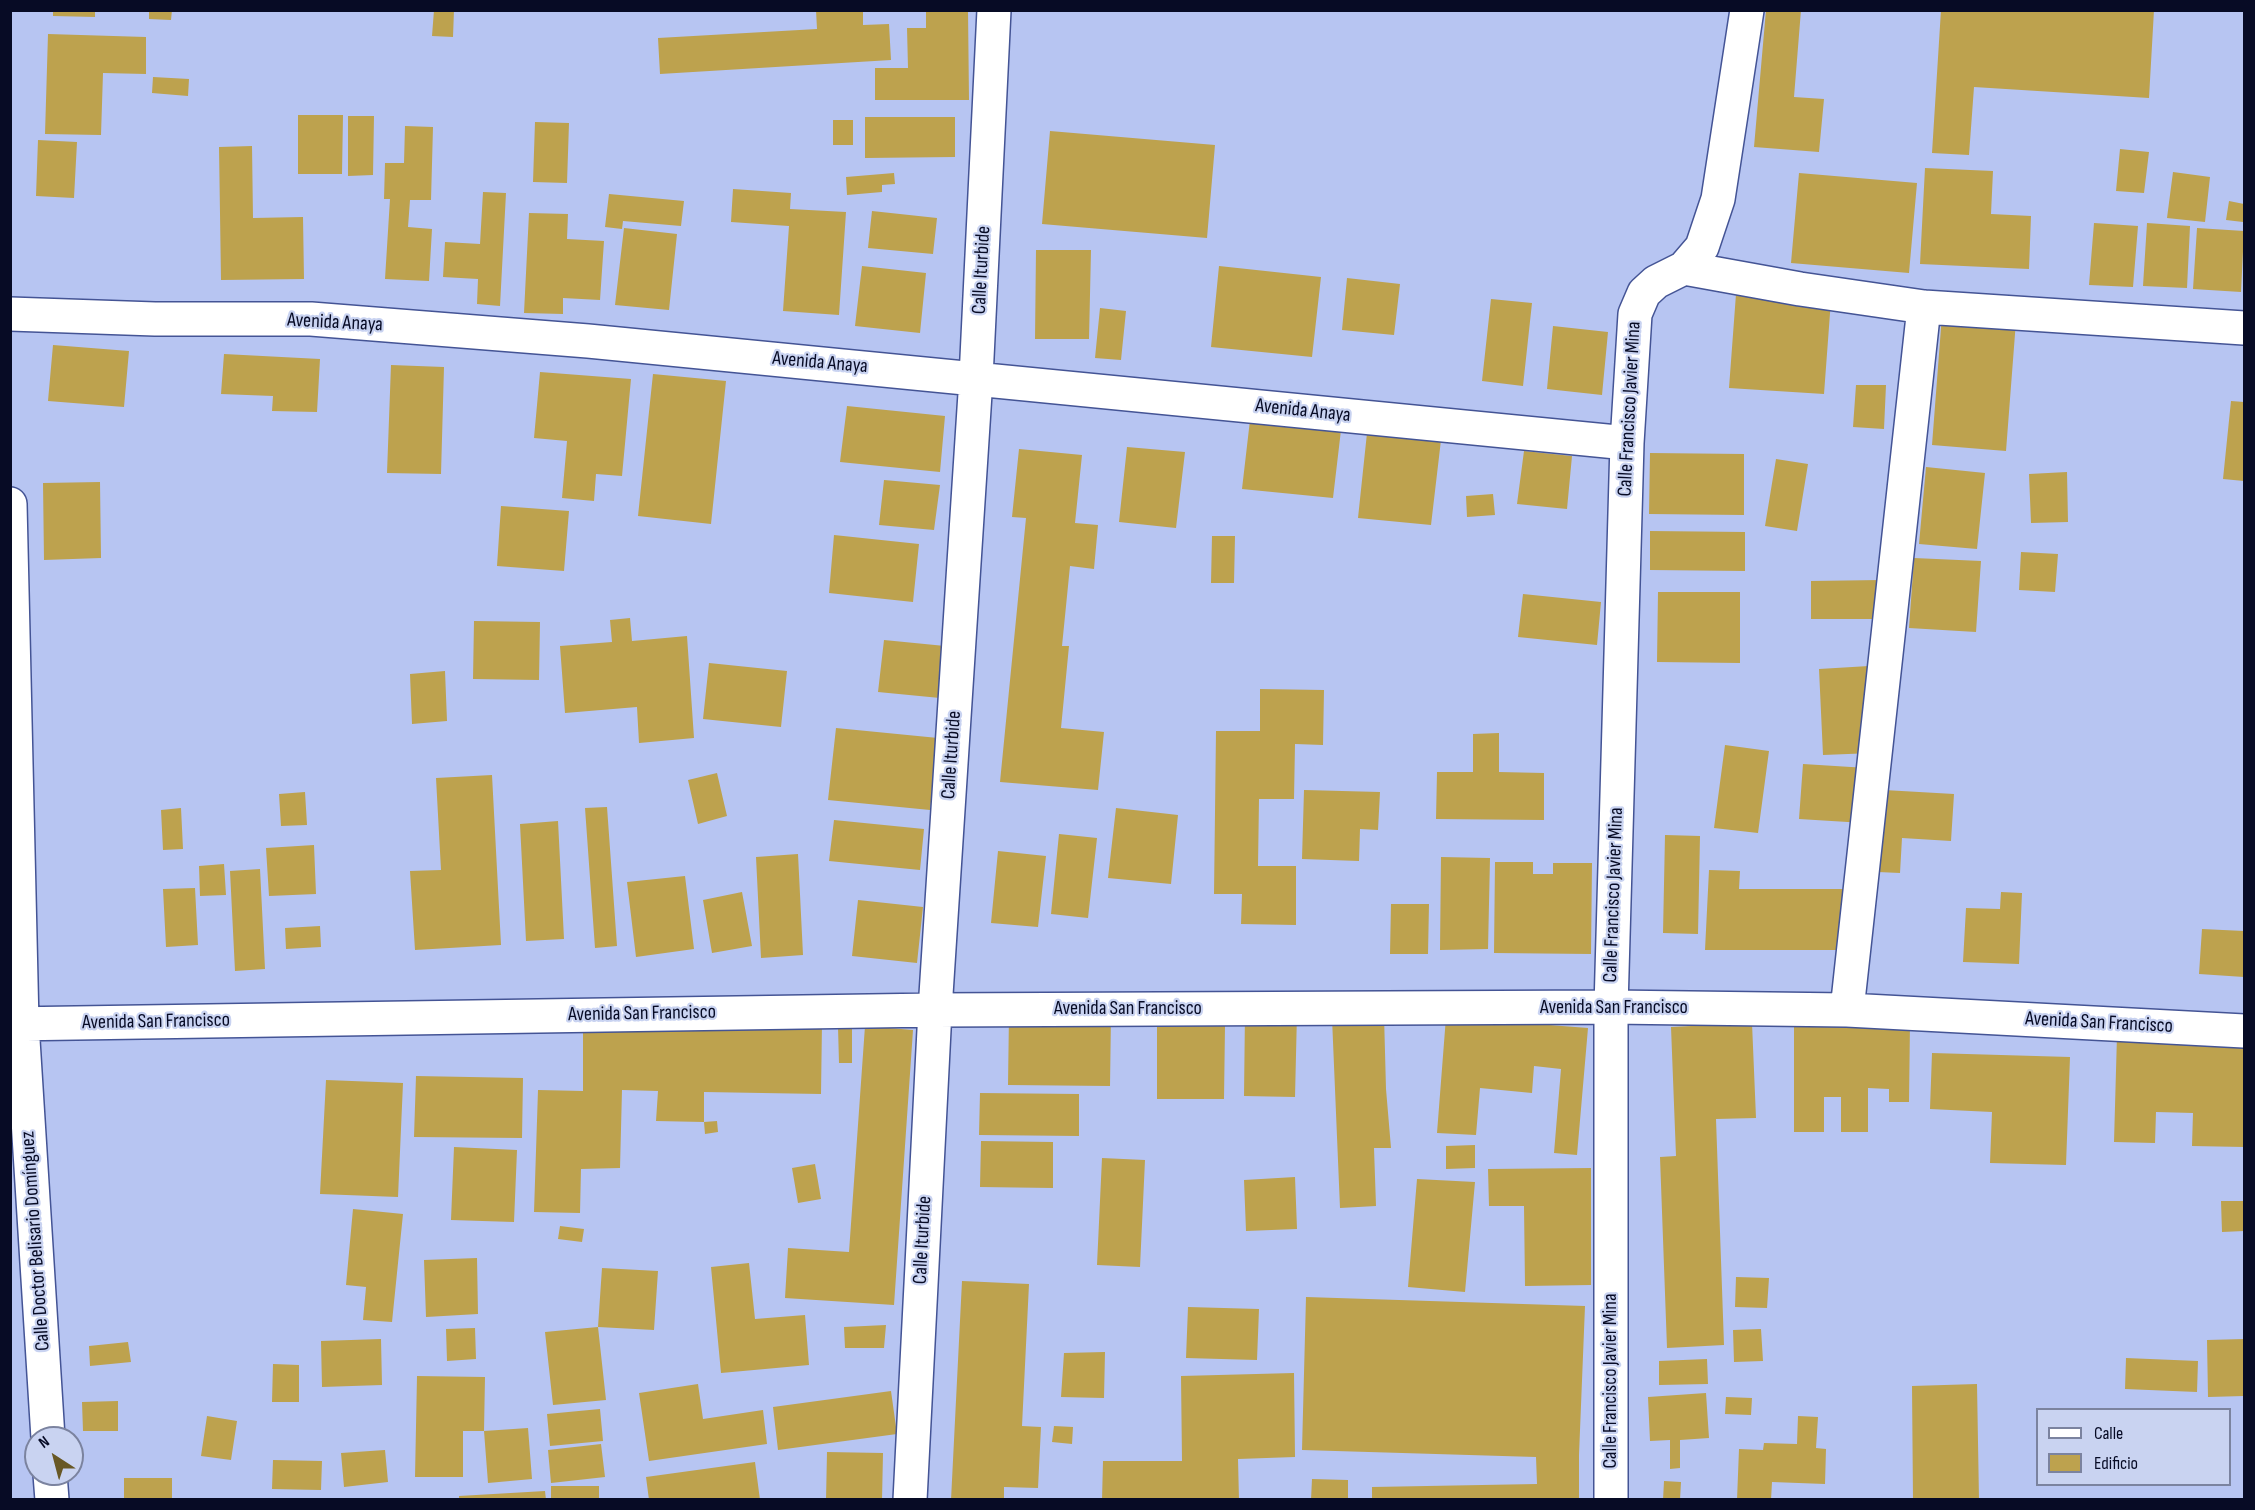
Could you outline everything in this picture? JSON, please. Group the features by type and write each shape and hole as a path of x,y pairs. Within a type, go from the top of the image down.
{"street":[{"name":"Calle Iturbide","path":"910,1500 935,1010 976,378 994,10"},
{"path":"1747,10 1718,199 1702,247 1684,268 1800,290 1924,307 2244,328"},
{"name":"Calle Francisco Javier Mina","path":"1611,1500 1611,1007 1627,442 1635,314 1644,293 1656,282 1684,268"},
{"path":"1847,1010 1924,307"},
{"name":"Avenida Anaya","path":"10,314 155,320 311,319 588,341 1627,442"},
{"name":"Calle Doctor Belisario Domínguez","path":"10,504 16,1024 47,1426"},
{"name":"Avenida San Francisco","path":"16,1024 935,1010 1611,1007 1847,1010 2244,1031"}],"building":[{"path":"53,10 95,10 95,17 53,16"},
{"path":"149,10 172,10 171,20 149,19"},
{"path":"434,10 454,10 453,37 432,36"},
{"path":"816,10 863,10 863,25 889,24 891,60 660,74 658,38 817,29"},
{"path":"926,10 968,10 969,100 875,100 875,68 908,68 907,28 926,28"},
{"path":"1766,10 1801,10 1794,97 1824,99 1819,152 1754,147"},
{"path":"1941,10 2154,10 2149,98 1974,87 1969,155 1932,153"},
{"path":"48,34 146,37 146,74 103,73 101,135 45,134"},
{"path":"153,77 189,79 188,96 152,93"},
{"path":"298,115 343,115 342,174 298,174"},
{"path":"348,116 374,116 373,175 348,176"},
{"path":"865,117 955,117 955,157 865,158"},
{"path":"833,120 853,120 853,145 833,145"},
{"path":"535,122 569,123 567,183 533,182"},
{"path":"405,126 433,127 431,200 410,200 408,227 432,229 429,281 385,279 390,199 384,199 385,163 404,163"},
{"path":"1050,131 1215,145 1207,238 1042,224"},
{"path":"38,140 77,142 74,198 36,196"},
{"path":"252,146 253,218 303,217 304,279 221,280 219,147"},
{"path":"2120,149 2149,152 2144,193 2116,191"},
{"path":"1925,168 1993,171 1991,214 2031,216 2029,269 1920,264"},
{"path":"2173,172 2210,177 2205,222 2167,218"},
{"path":"894,173 895,184 882,185 882,192 847,195 846,177"},
{"path":"1799,173 1917,183 1909,273 1791,263"},
{"path":"733,189 791,193 790,209 846,212 839,315 783,311 789,226 731,222"},
{"path":"483,192 506,193 500,306 477,304 478,279 443,277 445,242 480,244"},
{"path":"609,194 684,201 681,226 623,221 622,229 605,227"},
{"path":"2229,201 2244,204 2243,222 2226,220"},
{"path":"872,211 937,218 933,254 868,248"},
{"path":"529,213 568,214 567,239 604,241 600,300 563,298 563,314 524,313"},
{"path":"2094,223 2138,226 2133,287 2089,285"},
{"path":"2147,223 2190,226 2187,288 2143,286"},
{"path":"624,228 677,234 669,310 615,305"},
{"path":"2197,228 2244,231 2241,292 2193,289"},
{"path":"1036,250 1091,250 1089,339 1035,339"},
{"path":"862,266 926,273 920,333 855,326"},
{"path":"1219,266 1321,277 1312,357 1211,347"},
{"path":"1347,278 1400,284 1394,335 1342,330"},
{"path":"1736,294 1831,300 1824,394 1729,388"},
{"path":"1491,299 1532,303 1523,386 1482,381"},
{"path":"1100,308 1126,311 1121,360 1095,358"},
{"path":"1942,315 2016,321 2006,451 1932,445"},
{"path":"1553,326 1608,332 1602,395 1547,389"},
{"path":"53,345 129,351 124,407 48,401"},
{"path":"224,354 320,359 317,412 272,411 273,396 221,394"},
{"path":"391,365 444,367 441,474 387,473"},
{"path":"540,372 631,379 622,476 596,474 594,501 562,498 567,441 534,438"},
{"path":"653,374 726,381 711,524 638,516"},
{"path":"1856,385 1886,385 1884,429 1853,427"},
{"path":"2231,401 2244,402 2244,481 2223,479"},
{"path":"847,406 945,416 940,472 840,462"},
{"path":"1250,420 1341,430 1333,498 1242,489"},
{"path":"1367,433 1441,440 1431,525 1358,518"},
{"path":"1127,447 1185,452 1176,528 1119,522"},
{"path":"1019,449 1082,455 1075,523 1098,525 1094,569 1070,566 1062,646 1069,646 1061,728 1104,732 1098,790 1000,782 1026,518 1012,517"},
{"path":"1524,451 1572,456 1567,509 1517,504"},
{"path":"1650,453 1744,454 1744,515 1649,514"},
{"path":"1776,459 1808,464 1797,531 1765,526"},
{"path":"1926,467 1985,473 1977,549 1919,544"},
{"path":"2067,472 2068,522 2031,523 2029,474"},
{"path":"884,480 940,485 934,530 879,525"},
{"path":"100,482 101,558 44,560 43,483"},
{"path":"1493,494 1495,515 1467,517 1466,496"},
{"path":"501,506 569,511 564,571 497,566"},
{"path":"1650,531 1745,532 1745,571 1650,570"},
{"path":"834,535 919,544 913,602 829,593"},
{"path":"1212,536 1235,536 1234,583 1211,583"},
{"path":"2021,552 2058,554 2055,592 2019,590"},
{"path":"1914,558 1981,561 1976,632 1909,628"},
{"path":"1881,580 1881,619 1811,619 1811,581"},
{"path":"1658,592 1740,592 1740,663 1657,662"},
{"path":"1523,594 1601,602 1597,645 1518,637"},
{"path":"630,618 632,641 687,636 694,738 639,743 637,707 565,713 560,646 612,642 610,620"},
{"path":"474,621 540,622 539,680 473,679"},
{"path":"884,640 945,646 940,698 878,692"},
{"path":"709,663 787,671 781,727 703,719"},
{"path":"1869,666 1873,753 1823,755 1819,669"},
{"path":"445,671 447,721 412,724 410,674"},
{"path":"1260,689 1324,690 1323,745 1295,744 1294,799 1259,799 1258,866 1296,866 1296,925 1241,924 1242,894 1214,894 1216,731 1260,731"},
{"path":"836,728 938,738 930,810 828,800"},
{"path":"1499,733 1499,772 1544,773 1544,820 1436,819 1437,772 1473,772 1473,734"},
{"path":"1725,745 1769,751 1758,833 1714,828"},
{"path":"1803,764 1867,768 1864,823 1799,819"},
{"path":"717,773 727,816 698,824 688,780"},
{"path":"492,775 501,945 415,950 410,871 441,870 436,778"},
{"path":"1304,790 1380,792 1378,830 1360,829 1359,861 1302,859"},
{"path":"1884,790 1954,794 1951,841 1902,838 1900,873 1878,872"},
{"path":"305,792 307,825 281,826 279,794"},
{"path":"607,807 617,946 595,948 585,808"},
{"path":"181,808 183,849 163,850 161,810"},
{"path":"1116,808 1178,815 1171,884 1108,878"},
{"path":"834,820 924,829 920,870 829,861"},
{"path":"558,821 564,939 526,941 520,824"},
{"path":"1059,834 1097,838 1088,918 1051,914"},
{"path":"1665,835 1700,836 1698,934 1663,933"},
{"path":"314,845 316,894 269,896 266,848"},
{"path":"998,851 1046,856 1038,927 991,923"},
{"path":"798,854 803,955 761,958 756,857"},
{"path":"1441,857 1490,858 1488,949 1440,950"},
{"path":"1495,862 1533,862 1533,874 1553,874 1553,863 1592,863 1591,954 1494,953"},
{"path":"224,864 226,895 200,896 199,866"},
{"path":"260,869 265,969 235,971 230,871"},
{"path":"1709,870 1740,871 1739,889 1852,889 1851,950 1705,950"},
{"path":"685,876 694,949 636,957 627,882"},
{"path":"195,888 198,945 166,947 163,889"},
{"path":"742,892 752,946 712,953 703,900"},
{"path":"2001,892 2022,893 2019,964 1963,962 1966,908 2000,909"},
{"path":"858,900 923,907 917,963 852,956"},
{"path":"1391,904 1429,904 1428,954 1390,954"},
{"path":"320,926 321,947 286,949 285,928"},
{"path":"2202,929 2244,931 2244,977 2199,974"},
{"path":"1245,1012 1297,1013 1295,1097 1244,1096"},
{"path":"1009,1014 1111,1015 1110,1086 1008,1085"},
{"path":"583,1015 822,1023 821,1094 704,1092 704,1122 656,1121 658,1091 622,1090 620,1168 581,1169 580,1213 534,1212 538,1090 583,1091"},
{"path":"1384,1015 1386,1089 1391,1148 1374,1148 1376,1206 1340,1208 1332,1018"},
{"path":"1446,1017 1588,1028 1577,1155 1554,1153 1561,1069 1534,1066 1532,1093 1480,1088 1476,1135 1437,1133"},
{"path":"1752,1023 1756,1118 1716,1119 1724,1345 1667,1348 1660,1157 1676,1156 1671,1027"},
{"path":"1794,1023 1910,1023 1909,1102 1889,1102 1889,1089 1868,1088 1868,1132 1841,1132 1841,1097 1824,1097 1824,1132 1794,1132"},
{"path":"865,1026 913,1030 894,1305 785,1298 788,1248 849,1252"},
{"path":"1157,1026 1225,1026 1224,1099 1157,1099"},
{"path":"838,1027 852,1027 852,1063 839,1063"},
{"path":"2117,1035 2244,1037 2244,1147 2192,1146 2193,1113 2156,1112 2155,1143 2114,1142"},
{"path":"1932,1053 2070,1057 2066,1165 1990,1163 1992,1112 1930,1109"},
{"path":"416,1076 523,1078 522,1138 414,1137"},
{"path":"326,1080 403,1083 398,1197 320,1194"},
{"path":"980,1093 1079,1094 1079,1136 979,1135"},
{"path":"717,1121 718,1132 705,1134 704,1122"},
{"path":"981,1141 1053,1142 1053,1188 980,1187"},
{"path":"1475,1145 1475,1168 1446,1169 1446,1146"},
{"path":"454,1147 517,1150 514,1222 451,1220"},
{"path":"1102,1158 1145,1160 1140,1267 1097,1265"},
{"path":"815,1164 821,1199 798,1203 792,1168"},
{"path":"1591,1168 1591,1285 1525,1286 1524,1206 1489,1206 1488,1169"},
{"path":"1295,1177 1297,1229 1246,1231 1244,1180"},
{"path":"1417,1179 1475,1182 1465,1292 1408,1287"},
{"path":"2221,1201 2244,1201 2244,1231 2222,1232"},
{"path":"353,1209 403,1214 392,1322 363,1320 366,1287 346,1285"},
{"path":"560,1226 584,1229 582,1242 558,1239"},
{"path":"477,1258 478,1314 426,1317 424,1260"},
{"path":"749,1263 755,1319 805,1315 809,1365 721,1373 711,1267"},
{"path":"602,1268 658,1271 654,1330 598,1327"},
{"path":"1736,1277 1769,1278 1767,1308 1735,1307"},
{"path":"962,1281 1029,1284 1022,1426 1041,1427 1038,1488 1004,1487 1004,1500 951,1500"},
{"path":"1306,1297 1585,1306 1579,1500 1372,1500 1372,1487 1537,1484 1536,1457 1302,1450"},
{"path":"1188,1307 1259,1309 1257,1360 1186,1358"},
{"path":"886,1325 884,1348 845,1348 844,1327"},
{"path":"598,1327 606,1400 553,1405 545,1332"},
{"path":"475,1328 476,1359 447,1361 446,1329"},
{"path":"1761,1329 1763,1361 1734,1362 1733,1330"},
{"path":"381,1339 382,1385 322,1387 321,1341"},
{"path":"2244,1339 2244,1396 2208,1397 2207,1340"},
{"path":"128,1342 131,1362 90,1366 89,1346"},
{"path":"1105,1352 1104,1398 1061,1397 1064,1353"},
{"path":"2126,1358 2198,1361 2197,1392 2125,1389"},
{"path":"1707,1359 1708,1384 1659,1385 1659,1361"},
{"path":"273,1364 299,1365 299,1402 272,1402"},
{"path":"1294,1373 1295,1457 1238,1459 1239,1500 1102,1500 1103,1461 1182,1461 1181,1376"},
{"path":"417,1376 485,1377 484,1431 463,1431 463,1477 415,1477"},
{"path":"698,1384 703,1419 763,1410 767,1444 649,1461 639,1393"},
{"path":"1977,1384 1979,1500 1913,1500 1912,1386"},
{"path":"891,1391 897,1434 778,1450 773,1407"},
{"path":"1706,1393 1709,1438 1680,1440 1680,1468 1670,1469 1670,1440 1650,1441 1648,1397"},
{"path":"1726,1397 1752,1398 1751,1415 1725,1414"},
{"path":"118,1401 118,1431 84,1431 82,1402"},
{"path":"600,1409 603,1441 550,1446 547,1414"},
{"path":"207,1416 237,1421 231,1460 201,1456"},
{"path":"1798,1416 1818,1417 1816,1448 1826,1449 1825,1484 1772,1482 1771,1500 1737,1500 1739,1449 1763,1450 1764,1443 1797,1444"},
{"path":"1054,1426 1073,1427 1072,1444 1052,1442"},
{"path":"528,1428 532,1479 488,1483 484,1431"},
{"path":"601,1444 605,1477 551,1483 548,1450"},
{"path":"385,1450 388,1482 344,1487 341,1453"},
{"path":"827,1452 883,1453 882,1500 826,1500"},
{"path":"273,1460 322,1461 321,1490 272,1489"},
{"path":"755,1462 760,1500 649,1500 646,1477"},
{"path":"124,1478 172,1478 172,1500 124,1500"},
{"path":"1312,1479 1348,1480 1348,1500 1311,1500"},
{"path":"1664,1481 1681,1482 1680,1500 1663,1500"},
{"path":"551,1486 599,1486 599,1500 551,1500"},
{"path":"545,1491 546,1500 459,1500 459,1496"}]}
